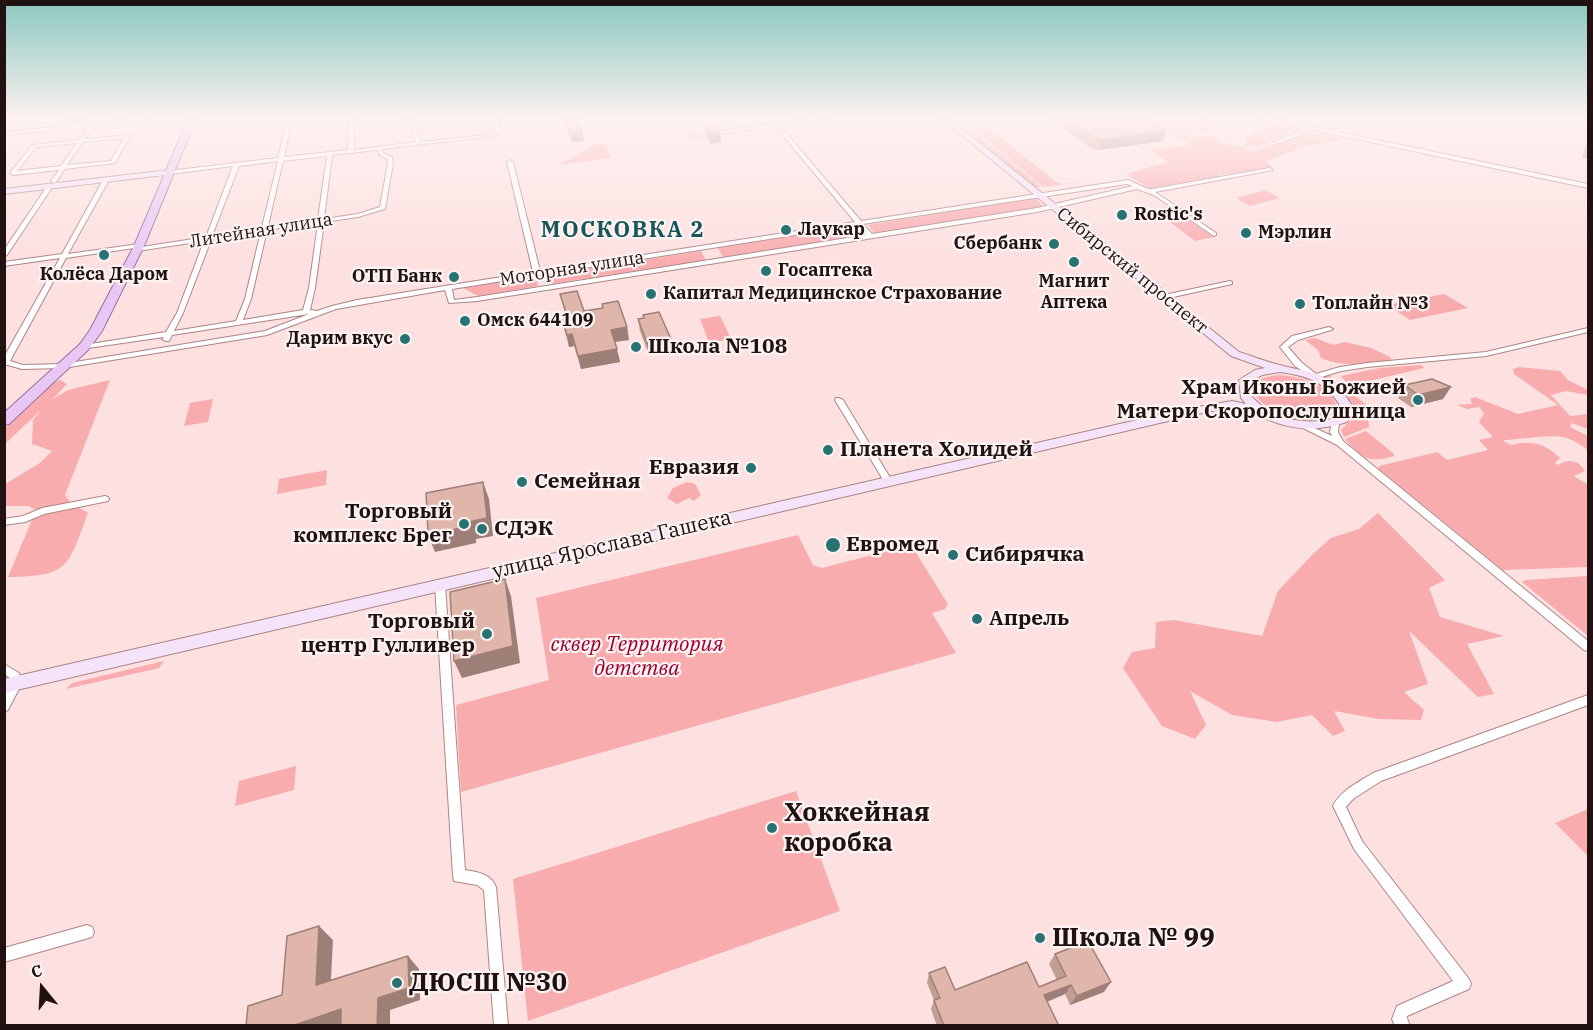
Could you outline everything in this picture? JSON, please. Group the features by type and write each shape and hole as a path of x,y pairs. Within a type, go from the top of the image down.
{"main road":[{"path":"4,421 84,347 108,311 172,167"},
{"name":"Сибирский проспект","path":"1004,167 1235,354"},
{"path":"4,192 52,184 170,172"},
{"path":"1220,405 1259,410 1275,418 1303,426 1335,423 1344,417 1348,409 1339,392 1315,377 1280,369 1235,354"},
{"path":"1235,354 1244,367 1245,394 1259,410"},
{"path":"1220,405 1234,399 1245,383 1259,372 1280,369"},
{"name":"улица Ярослава Гашека","path":"11,684 1220,405"}],"street":[{"path":"18,167 13,173 71,167"},
{"path":"170,172 211,167"},
{"path":"162,350 167,335 180,313 236,167"},
{"path":"239,322 248,299 278,167"},
{"path":"306,312 312,288 328,167"},
{"name":"Литейная улица","path":"4,264 65,255 208,240 278,226 322,222 372,212 383,208 387,177 392,167"},
{"path":"511,167 539,274 545,288"},
{"path":"812,167 872,237"},
{"path":"1497,167 1588,186"},
{"path":"4,255 63,168"},
{"path":"1147,191 1230,179 1233,176 1270,170"},
{"path":"5,361 106,180"},
{"name":"Моторная улица","path":"5,361 22,367 63,366 267,333 346,304 1128,182 1147,191"},
{"name":"Моторная улица","path":"448,288 451,302 1054,207 1137,188"},
{"path":"1147,191 1156,194 1214,234"},
{"path":"1164,297 1230,283"},
{"name":"Моторная улица","path":"84,347 306,312 319,313"},
{"path":"1329,329 1295,338 1284,347 1298,364 1315,377 1340,369 1367,365 1486,354 1588,330"},
{"path":"839,400 888,481"},
{"path":"1335,423 1334,432 1340,443"},
{"path":"1303,426 1340,443 1588,647"},
{"path":"4,522 25,519 42,511 105,498"},
{"path":"440,585 459,876 480,879 490,888 501,1026"},
{"path":"4,668 15,676 4,707"},
{"path":"1403,1026 1399,1019 1402,1011 1464,984 1358,845 1339,806 1349,795 1377,777 1588,700"},
{"path":"4,955 87,932"}],"green space":[{"path":"1010,167 1017,167 1041,187 1036,188"},
{"path":"1019,167 1037,167 1056,182 1063,184 1113,178 1043,187"},
{"path":"1151,167 1272,167 1274,169 1217,175 1219,177 1173,184 1162,190 1149,188 1127,174"},
{"path":"1266,190 1280,198 1250,206 1236,198"},
{"path":"1035,198 1045,207 875,234 868,225"},
{"path":"1165,207 1214,237 1195,241 1154,210"},
{"path":"859,225 867,235 723,257 717,247"},
{"path":"701,251 706,260 551,284 549,275"},
{"path":"536,277 538,286 478,296 463,288"},
{"path":"1444,294 1468,308 1410,320 1387,305"},
{"path":"720,316 731,339 709,343 700,319"},
{"path":"1315,338 1333,345 1345,342 1371,348 1390,357 1392,361 1356,364 1330,361 1321,358 1318,350 1305,340"},
{"path":"1421,365 1424,368 1356,384 1346,382 1341,376 1380,368"},
{"path":"1519,367 1560,371 1568,380 1588,390 1588,395 1566,391 1551,395 1570,416 1588,414 1588,429 1572,423 1570,427 1588,436 1588,450 1561,437 1545,436 1502,440 1511,445 1532,443 1543,446 1560,458 1555,463 1558,465 1566,461 1573,461 1583,467 1585,471 1574,476 1588,485 1588,567 1503,570 1379,469 1379,466 1437,452 1447,460 1488,450 1479,440 1493,437 1479,422 1484,413 1479,407 1467,409 1457,405 1472,404 1470,399 1475,397 1518,414 1558,405 1514,374 1513,369"},
{"path":"1329,374 1332,379 1367,405 1369,427 1344,437 1341,430 1355,416 1354,409 1349,398 1323,378"},
{"path":"1280,375 1305,380 1322,388 1333,399 1336,405 1335,410 1326,418 1305,421 1293,419 1268,407 1258,399 1253,391 1254,384 1263,378"},
{"path":"60,380 67,384 53,399 68,390 110,380 65,495 71,503 88,513 76,546 64,565 44,574 8,577 36,510 28,506 5,506 5,484 40,463 52,451 32,444 33,420 43,408 5,444 5,428 53,383"},
{"path":"213,399 208,422 184,426 190,403"},
{"path":"1366,431 1394,456 1366,458 1345,439"},
{"path":"327,470 326,485 277,494 279,479"},
{"path":"687,482 695,484 701,495 694,501 689,498 677,504 667,498 673,488"},
{"path":"1378,513 1445,580 1429,588 1440,617 1504,636 1467,644 1494,694 1478,697 1409,631 1428,684 1404,692 1424,710 1421,720 1379,719 1334,711 1345,731 1333,736 1312,715 1277,722 1232,715 1190,691 1206,725 1195,739 1162,726 1123,668 1132,652 1155,648 1156,622 1174,620 1262,636 1278,591 1331,538 1359,529"},
{"name":"сквер Территория детства","path":"798,535 813,565 822,568 911,545 948,604 945,609 932,613 956,653 461,792 456,705 549,680 536,598"},
{"path":"1588,576 1588,636 1522,582 1526,580"},
{"path":"164,661 159,668 66,689 72,683"},
{"path":"296,766 294,790 235,806 239,781"},
{"path":"796,791 840,911 528,1021 513,879"},
{"path":"1588,809 1588,856 1555,823"}],"building":[{"path":"577,291 584,311 603,308 602,304 618,301 627,327 611,330 617,349 578,356 572,334 567,335 562,320 568,319 560,294"},
{"path":"659,312 671,339 647,343 638,319 644,318 643,315"},
{"path":"1432,379 1451,387 1418,395 1405,385"},
{"path":"483,482 487,518 469,522 470,526 428,535 426,493"},
{"name":"Торговый центр Гулливер","path":"505,579 513,646 454,661 450,592"},
{"path":"319,926 316,985 408,956 409,988 378,998 377,1026 341,1026 341,1009 292,1026 246,1026 248,1006 282,995 287,936"},
{"name":"Школа № 99","path":"1088,941 1111,982 1077,996 1071,985 1044,995 1059,1026 944,1026 934,1000 940,998 929,973 945,967 955,990 1027,962 1039,987 1066,976 1055,954"}],"place":[{"name":"Rostic's","path":"1122,215"},
{"name":"Лаукар","path":"786,230"},
{"name":"Мэрлин","path":"1246,233"},
{"name":"Сбербанк","path":"1054,244"},
{"name":"Колёса Даром","path":"104,255"},
{"name":"Магнит Аптека","path":"1074,262"},
{"name":"Госаптека","path":"766,271"},
{"name":"ОТП Банк","path":"454,277"},
{"name":"Капитал Медицинское Страхование","path":"651,294"},
{"name":"Топлайн №3","path":"1300,304"},
{"name":"Омск 644109","path":"465,321"},
{"name":"Дарим вкус","path":"405,339"},
{"name":"Школа №108","path":"636,347"},
{"name":"Храм Иконы Божией Матери Скоропослушница","path":"1418,400"},
{"name":"Планета Холидей","path":"828,450"},
{"name":"Евразия","path":"751,468"},
{"name":"Семейная","path":"522,482"},
{"name":"Торговый комплекс Брег","path":"464,524"},
{"name":"СДЭК","path":"482,529"},
{"name":"Евромед","path":"833,545"},
{"name":"Сибирячка","path":"953,555"},
{"name":"Апрель","path":"977,619"},
{"name":"Торговый центр Гулливер","path":"487,634"},
{"name":"Хоккейная коробка","path":"772,828"},
{"name":"Школа № 99","path":"1040,938"},
{"name":"ДЮСШ №30","path":"397,983"}],"district":[{"name":"МОСКОВКА 2","path":"623,231"}]}
